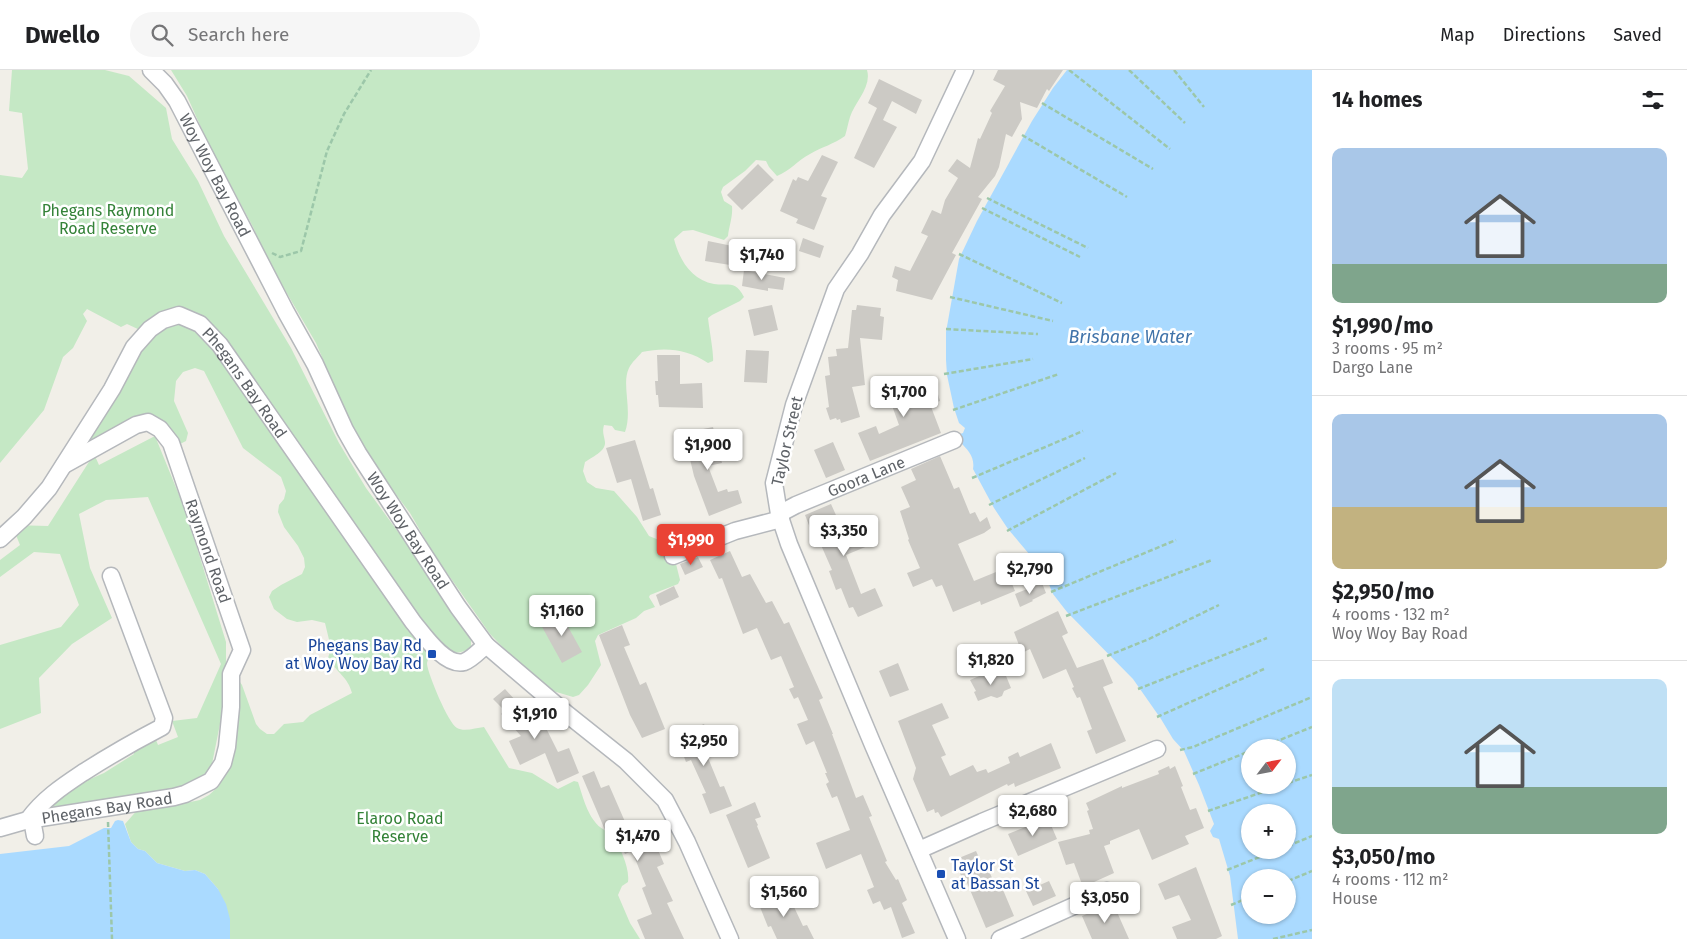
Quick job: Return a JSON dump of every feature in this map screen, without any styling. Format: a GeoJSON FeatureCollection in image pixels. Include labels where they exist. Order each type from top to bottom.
{"type":"FeatureCollection","features":[{"type":"Feature","properties":{"kind":"street","name":"Woy Woy Bay Road"},"geometry":{"type":"LineString","coordinates":[[151,70],[165,84],[177,101],[286,312],[316,364],[358,453],[458,607],[486,645],[567,714],[626,760],[664,800],[687,842],[730,939]]}},
{"type":"Feature","properties":{"kind":"street","name":"Taylor Street"},"geometry":{"type":"LineString","coordinates":[[957,939],[805,584],[780,516],[774,483],[792,411],[836,288],[860,254],[882,215],[922,161],[966,72]]}},
{"type":"Feature","properties":{"kind":"street","name":"Phegans Bay Road"},"geometry":{"type":"LineString","coordinates":[[0,538],[24,517],[49,488],[112,389],[134,347],[150,329],[163,320],[179,315],[200,324],[220,345],[413,622],[435,649],[457,662],[462,662],[486,645]]}},
{"type":"Feature","properties":{"kind":"street","name":"Raymond Road"},"geometry":{"type":"LineString","coordinates":[[62,466],[136,425],[148,422],[160,429],[171,442],[242,650],[231,674],[232,707],[227,747],[223,763],[211,782]]}},
{"type":"Feature","properties":{"kind":"street","name":"Goora Lane"},"geometry":{"type":"LineString","coordinates":[[672,556],[735,531],[780,516],[796,505],[954,440]]}},
{"type":"Feature","properties":{"kind":"street"},"geometry":{"type":"LineString","coordinates":[[35,836],[30,820],[36,808],[66,784],[128,744],[162,727],[164,722],[111,576]]}},
{"type":"Feature","properties":{"kind":"street"},"geometry":{"type":"LineString","coordinates":[[919,850],[1157,749]]}},
{"type":"Feature","properties":{"kind":"street","name":"Phegans Bay Road"},"geometry":{"type":"LineString","coordinates":[[0,828],[30,820],[185,794],[211,782]]}},
{"type":"Feature","properties":{"kind":"street"},"geometry":{"type":"LineString","coordinates":[[1000,939],[1107,891]]}},
{"type":"Feature","properties":{"kind":"path"},"geometry":{"type":"LineString","coordinates":[[249,240],[280,257],[301,251],[327,151],[344,114],[371,70]]}},
{"type":"Feature","properties":{"kind":"path"},"geometry":{"type":"LineString","coordinates":[[1069,70],[1170,149]]}},
{"type":"Feature","properties":{"kind":"path"},"geometry":{"type":"LineString","coordinates":[[1129,70],[1185,123]]}},
{"type":"Feature","properties":{"kind":"path"},"geometry":{"type":"LineString","coordinates":[[1174,70],[1204,107]]}},
{"type":"Feature","properties":{"kind":"path"},"geometry":{"type":"LineString","coordinates":[[1042,103],[1153,169]]}},
{"type":"Feature","properties":{"kind":"path"},"geometry":{"type":"LineString","coordinates":[[1022,135],[1127,197]]}},
{"type":"Feature","properties":{"kind":"path"},"geometry":{"type":"LineString","coordinates":[[987,198],[1088,248]]}},
{"type":"Feature","properties":{"kind":"path"},"geometry":{"type":"LineString","coordinates":[[982,208],[1080,257]]}},
{"type":"Feature","properties":{"kind":"path"},"geometry":{"type":"LineString","coordinates":[[958,254],[1062,303]]}},
{"type":"Feature","properties":{"kind":"path"},"geometry":{"type":"LineString","coordinates":[[950,297],[1053,321]]}},
{"type":"Feature","properties":{"kind":"path"},"geometry":{"type":"LineString","coordinates":[[946,329],[1038,334]]}},
{"type":"Feature","properties":{"kind":"path"},"geometry":{"type":"LineString","coordinates":[[944,374],[1033,359]]}},
{"type":"Feature","properties":{"kind":"path"},"geometry":{"type":"LineString","coordinates":[[953,410],[1058,374]]}},
{"type":"Feature","properties":{"kind":"path"},"geometry":{"type":"LineString","coordinates":[[972,478],[1083,431]]}},
{"type":"Feature","properties":{"kind":"path"},"geometry":{"type":"LineString","coordinates":[[989,506],[1085,458]]}},
{"type":"Feature","properties":{"kind":"path"},"geometry":{"type":"LineString","coordinates":[[1007,531],[1116,473]]}},
{"type":"Feature","properties":{"kind":"path"},"geometry":{"type":"LineString","coordinates":[[1051,592],[1176,540]]}},
{"type":"Feature","properties":{"kind":"path"},"geometry":{"type":"LineString","coordinates":[[1066,616],[1212,560]]}},
{"type":"Feature","properties":{"kind":"path"},"geometry":{"type":"LineString","coordinates":[[1107,656],[1149,639],[1219,605]]}},
{"type":"Feature","properties":{"kind":"path"},"geometry":{"type":"LineString","coordinates":[[1138,689],[1267,638]]}},
{"type":"Feature","properties":{"kind":"path"},"geometry":{"type":"LineString","coordinates":[[1157,716],[1264,669]]}},
{"type":"Feature","properties":{"kind":"path"},"geometry":{"type":"LineString","coordinates":[[1180,750],[1193,747],[1312,697]]}},
{"type":"Feature","properties":{"kind":"path"},"geometry":{"type":"LineString","coordinates":[[1282,739],[1312,727]]}},
{"type":"Feature","properties":{"kind":"path"},"geometry":{"type":"LineString","coordinates":[[1193,774],[1241,755]]}},
{"type":"Feature","properties":{"kind":"path"},"geometry":{"type":"LineString","coordinates":[[1296,780],[1312,775]]}},
{"type":"Feature","properties":{"kind":"path"},"geometry":{"type":"LineString","coordinates":[[1208,811],[1257,794]]}},
{"type":"Feature","properties":{"kind":"path"},"geometry":{"type":"LineString","coordinates":[[107,808],[112,939]]}},
{"type":"Feature","properties":{"kind":"path"},"geometry":{"type":"LineString","coordinates":[[1296,843],[1312,836]]}},
{"type":"Feature","properties":{"kind":"path"},"geometry":{"type":"LineString","coordinates":[[1227,870],[1254,859]]}},
{"type":"Feature","properties":{"kind":"path"},"geometry":{"type":"LineString","coordinates":[[1296,878],[1312,871]]}},
{"type":"Feature","properties":{"kind":"path"},"geometry":{"type":"LineString","coordinates":[[1231,904],[1241,900]]}},
{"type":"Feature","properties":{"kind":"path"},"geometry":{"type":"LineString","coordinates":[[1273,939],[1312,930]]}},
{"type":"Feature","properties":{"kind":"green space","name":"Phegans Raymond Road Reserve"},"geometry":{"type":"Polygon","coordinates":[[[12,70],[105,70],[129,76],[166,108],[172,139],[198,181],[224,236],[291,348],[339,443],[366,488],[423,566],[429,579],[439,589],[471,639],[471,647],[457,653],[445,649],[436,643],[201,319],[140,330],[127,324],[121,327],[87,309],[83,314],[87,321],[73,348],[63,357],[44,410],[0,463],[0,175],[22,178],[28,169],[22,113],[9,111],[12,70]]]}},
{"type":"Feature","properties":{"kind":"green space"},"geometry":{"type":"Polygon","coordinates":[[[171,70],[867,70],[868,76],[865,88],[852,111],[845,136],[806,156],[777,176],[766,161],[756,160],[745,171],[723,187],[721,192],[724,201],[732,206],[728,236],[724,240],[693,230],[683,231],[674,239],[679,254],[687,268],[699,278],[714,284],[735,286],[744,297],[708,318],[713,361],[708,363],[700,358],[676,350],[642,352],[630,366],[627,374],[628,415],[625,432],[615,430],[612,426],[604,425],[605,445],[598,454],[585,462],[583,471],[587,482],[596,488],[614,491],[637,517],[649,536],[664,542],[676,564],[680,580],[678,584],[650,595],[649,597],[655,607],[598,635],[595,641],[601,665],[579,695],[573,697],[553,691],[516,661],[490,634],[433,553],[410,513],[357,439],[316,343],[268,261],[253,227],[208,143],[187,96],[171,70]]]}},
{"type":"Feature","properties":{"kind":"green space","name":"Elaroo Road Reserve"},"geometry":{"type":"Polygon","coordinates":[[[179,320],[196,327],[216,348],[423,641],[428,653],[427,664],[431,678],[453,724],[463,730],[484,727],[509,768],[532,773],[558,789],[574,781],[578,782],[593,820],[605,830],[613,833],[624,857],[628,882],[622,886],[618,895],[630,923],[640,939],[230,939],[218,889],[205,874],[195,870],[185,871],[157,863],[145,851],[138,849],[131,842],[125,824],[139,808],[161,808],[200,800],[219,786],[231,761],[237,684],[240,682],[242,685],[256,724],[267,734],[274,734],[284,724],[303,722],[310,715],[352,693],[348,683],[328,658],[331,648],[325,623],[312,620],[297,622],[287,619],[274,609],[269,597],[272,591],[302,574],[305,567],[304,558],[284,527],[278,512],[279,505],[284,499],[286,491],[281,477],[243,448],[204,371],[195,368],[183,372],[176,381],[174,401],[188,433],[186,441],[178,445],[159,421],[93,443],[91,439],[143,346],[154,332],[179,320]]]}},
{"type":"Feature","properties":{"kind":"green space"},"geometry":{"type":"Polygon","coordinates":[[[155,436],[186,512],[226,642],[226,694],[209,779],[140,798],[50,811],[49,805],[72,787],[104,773],[134,754],[132,746],[154,735],[158,745],[178,737],[172,721],[197,718],[221,664],[148,497],[106,500],[79,514],[90,568],[112,618],[72,644],[39,678],[41,713],[0,729],[0,645],[61,627],[79,605],[60,554],[34,552],[0,577],[0,560],[20,545],[12,525],[48,526],[94,454],[99,465],[155,436]]]}},
{"type":"Feature","properties":{"kind":"water","name":"Brisbane Water"},"geometry":{"type":"Polygon","coordinates":[[[1067,70],[1312,70],[1312,939],[1238,939],[1230,876],[1219,839],[1213,837],[1210,831],[1214,824],[1184,751],[1173,739],[1133,679],[1067,612],[1053,594],[1035,561],[1008,529],[994,508],[973,469],[973,461],[970,454],[960,442],[960,434],[963,433],[965,428],[959,423],[954,408],[946,360],[946,332],[959,259],[977,221],[1032,121],[1067,70]]]}},
{"type":"Feature","properties":{"kind":"water"},"geometry":{"type":"Polygon","coordinates":[[[115,821],[123,821],[131,842],[138,849],[145,851],[157,863],[185,871],[195,870],[205,874],[218,889],[226,904],[230,919],[230,939],[0,939],[0,854],[69,846],[104,828],[111,828],[115,821]]]}},
{"type":"Feature","properties":{"kind":"building"},"geometry":{"type":"Polygon","coordinates":[[[998,70],[1063,70],[1049,91],[1047,89],[1037,108],[1020,102],[1022,119],[1012,137],[1006,134],[999,167],[995,176],[978,197],[982,199],[952,253],[956,255],[932,300],[896,291],[898,280],[892,277],[895,266],[910,271],[928,236],[921,233],[932,210],[941,214],[945,200],[958,178],[948,171],[957,159],[970,168],[978,138],[980,139],[992,113],[990,111],[1005,86],[993,80],[998,70]]]}},
{"type":"Feature","properties":{"kind":"building"},"geometry":{"type":"Polygon","coordinates":[[[879,79],[922,100],[916,114],[892,101],[883,120],[897,127],[874,168],[854,158],[877,108],[868,103],[879,79]]]}},
{"type":"Feature","properties":{"kind":"building"},"geometry":{"type":"Polygon","coordinates":[[[822,155],[838,162],[821,196],[827,198],[814,230],[796,223],[798,219],[780,211],[793,179],[796,181],[798,177],[808,181],[822,155]]]}},
{"type":"Feature","properties":{"kind":"building"},"geometry":{"type":"Polygon","coordinates":[[[758,164],[774,180],[742,210],[727,195],[758,164]]]}},
{"type":"Feature","properties":{"kind":"building"},"geometry":{"type":"Polygon","coordinates":[[[803,238],[824,246],[820,258],[799,251],[803,238]]]}},
{"type":"Feature","properties":{"kind":"building"},"geometry":{"type":"Polygon","coordinates":[[[708,241],[752,250],[749,268],[705,261],[708,241]]]}},
{"type":"Feature","properties":{"kind":"building"},"geometry":{"type":"Polygon","coordinates":[[[744,270],[785,278],[783,290],[768,288],[768,291],[742,286],[744,270]]]}},
{"type":"Feature","properties":{"kind":"building"},"geometry":{"type":"Polygon","coordinates":[[[772,305],[778,330],[754,336],[748,310],[772,305]]]}},
{"type":"Feature","properties":{"kind":"building"},"geometry":{"type":"Polygon","coordinates":[[[857,305],[881,308],[880,316],[884,317],[882,340],[860,338],[865,385],[852,387],[860,417],[841,423],[840,419],[830,420],[826,408],[829,407],[825,376],[830,375],[828,357],[837,356],[836,349],[848,348],[852,310],[856,310],[857,305]]]}},
{"type":"Feature","properties":{"kind":"building"},"geometry":{"type":"Polygon","coordinates":[[[746,350],[769,351],[767,383],[744,382],[746,350]]]}},
{"type":"Feature","properties":{"kind":"building"},"geometry":{"type":"Polygon","coordinates":[[[657,355],[680,355],[680,384],[702,383],[703,408],[659,407],[655,381],[658,381],[657,355]]]}},
{"type":"Feature","properties":{"kind":"building"},"geometry":{"type":"Polygon","coordinates":[[[933,377],[940,401],[930,404],[941,433],[870,461],[858,433],[876,426],[879,434],[899,425],[890,400],[878,403],[874,389],[897,383],[898,388],[933,377]]]}},
{"type":"Feature","properties":{"kind":"building"},"geometry":{"type":"Polygon","coordinates":[[[713,427],[722,463],[708,466],[718,492],[727,489],[728,492],[738,490],[742,503],[709,516],[694,476],[689,455],[682,457],[679,442],[698,435],[698,430],[713,427]]]}},
{"type":"Feature","properties":{"kind":"building"},"geometry":{"type":"Polygon","coordinates":[[[635,440],[650,489],[653,488],[661,515],[643,521],[631,479],[617,483],[606,448],[635,440]]]}},
{"type":"Feature","properties":{"kind":"building"},"geometry":{"type":"Polygon","coordinates":[[[833,442],[845,470],[826,478],[814,450],[833,442]]]}},
{"type":"Feature","properties":{"kind":"building"},"geometry":{"type":"Polygon","coordinates":[[[940,456],[954,489],[959,487],[970,514],[975,512],[980,522],[987,517],[991,528],[958,544],[974,581],[996,572],[1001,582],[1010,579],[1015,591],[981,605],[980,601],[953,612],[942,585],[936,587],[932,579],[913,587],[907,573],[920,568],[908,540],[900,511],[910,507],[901,487],[916,480],[911,469],[940,456]]]}},
{"type":"Feature","properties":{"kind":"building"},"geometry":{"type":"Polygon","coordinates":[[[831,504],[844,533],[867,523],[875,543],[846,555],[861,594],[875,588],[883,606],[858,617],[853,607],[849,608],[841,588],[836,590],[829,571],[832,570],[817,536],[814,538],[805,515],[831,504]]]}},
{"type":"Feature","properties":{"kind":"building"},"geometry":{"type":"Polygon","coordinates":[[[730,551],[742,577],[750,574],[766,603],[772,601],[784,624],[789,622],[823,698],[819,700],[856,798],[863,795],[872,816],[869,817],[887,861],[885,862],[896,880],[898,879],[907,900],[902,903],[915,933],[902,938],[891,907],[884,910],[880,901],[873,904],[867,890],[874,887],[861,854],[826,869],[816,843],[850,830],[837,796],[832,798],[826,784],[829,782],[825,773],[827,773],[814,741],[806,745],[797,724],[808,720],[798,697],[794,699],[789,689],[794,687],[781,656],[771,660],[757,628],[743,634],[722,578],[719,579],[710,560],[730,551]]]}},
{"type":"Feature","properties":{"kind":"building"},"geometry":{"type":"Polygon","coordinates":[[[698,557],[703,567],[685,575],[680,564],[698,557]]]}},
{"type":"Feature","properties":{"kind":"building"},"geometry":{"type":"Polygon","coordinates":[[[1042,583],[1046,593],[1020,607],[1015,594],[1042,583]]]}},
{"type":"Feature","properties":{"kind":"building"},"geometry":{"type":"Polygon","coordinates":[[[674,586],[679,597],[660,606],[656,595],[674,586]]]}},
{"type":"Feature","properties":{"kind":"building"},"geometry":{"type":"Polygon","coordinates":[[[567,611],[572,619],[566,623],[582,652],[562,663],[541,625],[567,611]]]}},
{"type":"Feature","properties":{"kind":"building"},"geometry":{"type":"Polygon","coordinates":[[[1058,611],[1068,633],[1062,636],[1077,668],[1103,659],[1113,683],[1103,687],[1126,741],[1096,754],[1087,731],[1092,729],[1080,697],[1077,698],[1072,688],[1074,687],[1066,669],[1043,679],[1030,649],[1022,653],[1014,632],[1058,611]]]}},
{"type":"Feature","properties":{"kind":"building"},"geometry":{"type":"Polygon","coordinates":[[[622,625],[630,645],[624,647],[640,685],[646,682],[665,729],[642,738],[630,715],[599,635],[622,625]]]}},
{"type":"Feature","properties":{"kind":"building"},"geometry":{"type":"Polygon","coordinates":[[[898,663],[909,690],[890,697],[879,671],[898,663]]]}},
{"type":"Feature","properties":{"kind":"building"},"geometry":{"type":"Polygon","coordinates":[[[1004,671],[1011,688],[1004,691],[1002,696],[997,698],[991,696],[978,701],[974,692],[976,691],[970,680],[984,674],[986,678],[1004,671]]]}},
{"type":"Feature","properties":{"kind":"building"},"geometry":{"type":"Polygon","coordinates":[[[505,689],[541,728],[545,726],[558,752],[569,748],[579,773],[557,783],[545,753],[520,765],[509,741],[521,736],[501,714],[504,710],[493,699],[505,689]]]}},
{"type":"Feature","properties":{"kind":"building"},"geometry":{"type":"Polygon","coordinates":[[[942,703],[949,718],[932,725],[946,755],[941,757],[950,776],[973,765],[977,772],[986,769],[988,773],[1010,763],[1008,757],[1018,752],[1020,757],[1051,743],[1061,768],[1015,787],[1014,783],[1008,786],[1007,784],[941,817],[938,812],[935,813],[934,809],[927,812],[913,779],[916,768],[898,721],[942,703]]]}},
{"type":"Feature","properties":{"kind":"building"},"geometry":{"type":"Polygon","coordinates":[[[704,724],[715,750],[706,753],[720,787],[724,786],[732,806],[710,814],[702,794],[706,793],[691,760],[686,762],[676,736],[704,724]]]}},
{"type":"Feature","properties":{"kind":"building"},"geometry":{"type":"Polygon","coordinates":[[[1169,766],[1170,769],[1175,766],[1190,810],[1196,808],[1204,828],[1185,836],[1189,844],[1152,860],[1139,829],[1110,841],[1110,844],[1104,846],[1114,873],[1083,887],[1074,863],[1066,865],[1058,842],[1090,834],[1089,830],[1093,829],[1086,803],[1122,786],[1122,788],[1159,774],[1158,771],[1169,766]]]}},
{"type":"Feature","properties":{"kind":"building"},"geometry":{"type":"Polygon","coordinates":[[[594,771],[601,788],[609,785],[626,824],[634,820],[648,829],[644,850],[656,845],[664,864],[657,867],[673,901],[667,903],[684,939],[645,939],[637,920],[652,914],[642,888],[646,886],[632,851],[625,854],[613,827],[605,830],[582,776],[594,771]]]}},
{"type":"Feature","properties":{"kind":"building"},"geometry":{"type":"Polygon","coordinates":[[[755,802],[761,817],[755,819],[770,858],[748,868],[726,815],[755,802]]]}},
{"type":"Feature","properties":{"kind":"building"},"geometry":{"type":"Polygon","coordinates":[[[1048,818],[1057,839],[1018,856],[1008,834],[1048,818]]]}},
{"type":"Feature","properties":{"kind":"building"},"geometry":{"type":"Polygon","coordinates":[[[976,851],[981,862],[984,860],[993,880],[998,878],[1014,916],[986,928],[965,878],[963,880],[954,860],[976,851]]]}},
{"type":"Feature","properties":{"kind":"building"},"geometry":{"type":"Polygon","coordinates":[[[1196,867],[1222,936],[1216,939],[1177,939],[1172,927],[1191,920],[1179,895],[1165,900],[1158,884],[1196,867]]]}},
{"type":"Feature","properties":{"kind":"building"},"geometry":{"type":"Polygon","coordinates":[[[1049,881],[1056,896],[1033,906],[1026,891],[1049,881]]]}},
{"type":"Feature","properties":{"kind":"building"},"geometry":{"type":"Polygon","coordinates":[[[786,890],[803,926],[807,925],[814,939],[777,939],[771,926],[768,927],[758,902],[786,890]]]}},
{"type":"Feature","properties":{"kind":"building"},"geometry":{"type":"Polygon","coordinates":[[[1113,903],[1129,939],[1092,939],[1082,916],[1113,903]]]}},
{"type":"Feature","properties":{"kind":"place","name":"Phegans Bay Rd at Woy Woy Bay Rd"},"geometry":{"type":"Point","coordinates":[432,654]}},
{"type":"Feature","properties":{"kind":"place","name":"Taylor St at Bassan St"},"geometry":{"type":"Point","coordinates":[941,874]}}]}
